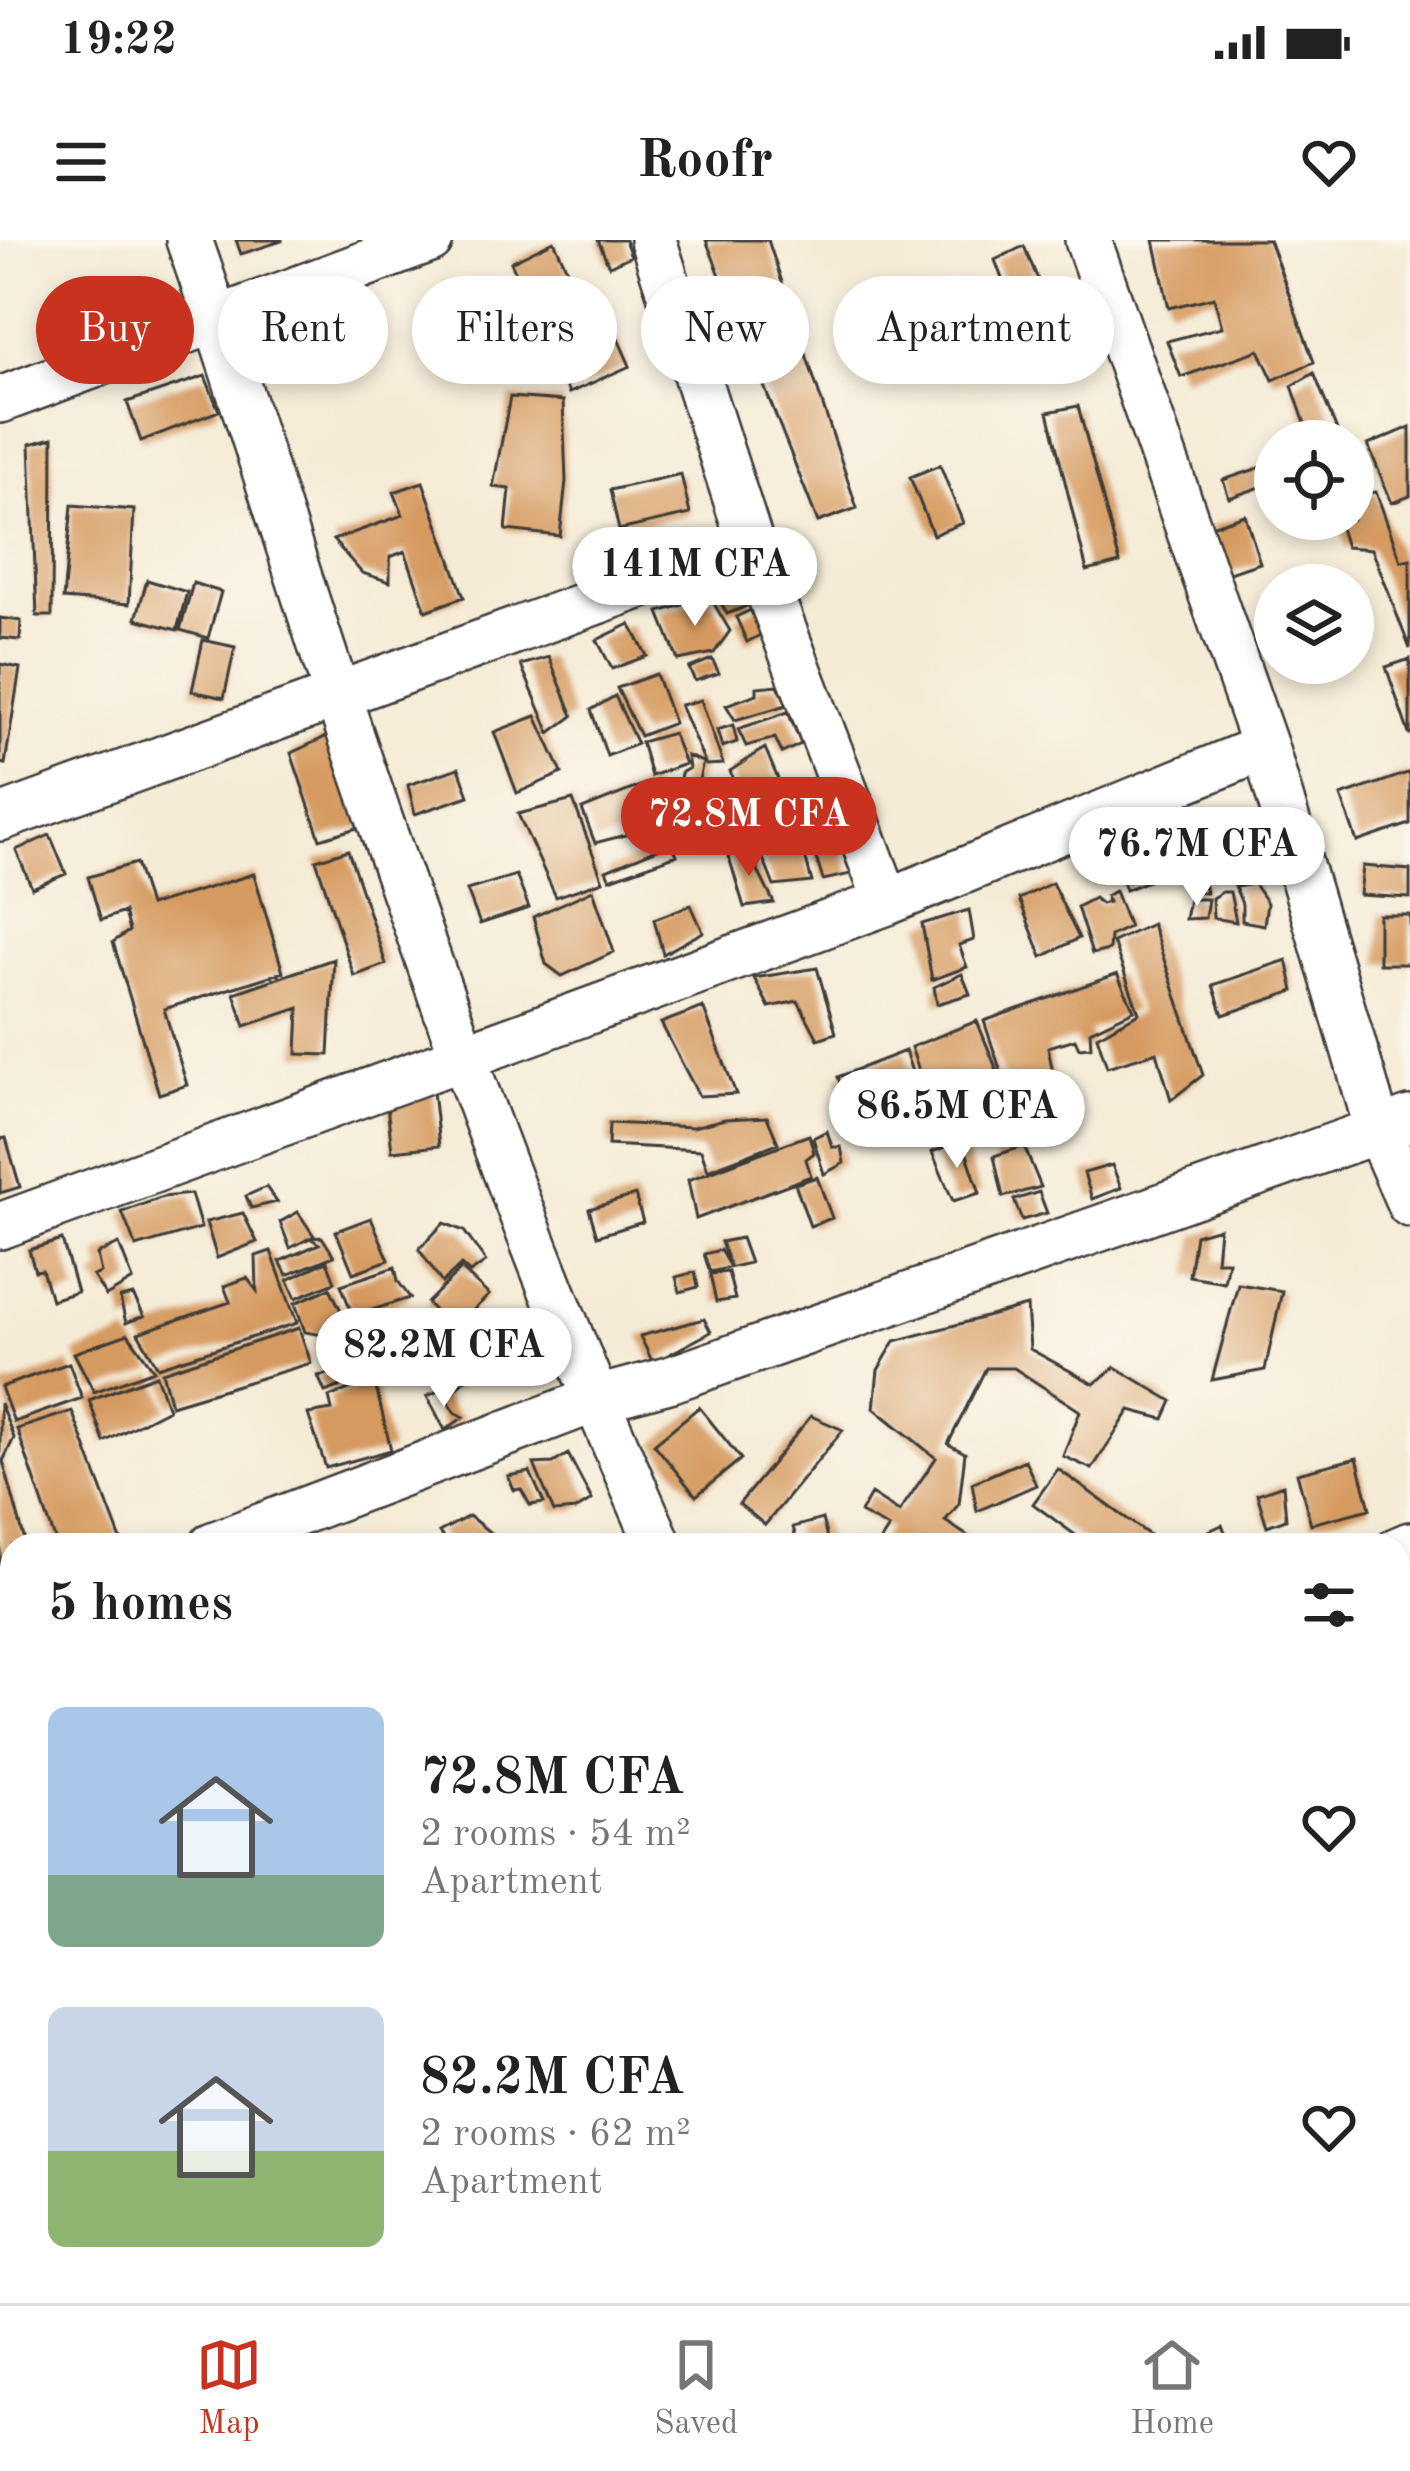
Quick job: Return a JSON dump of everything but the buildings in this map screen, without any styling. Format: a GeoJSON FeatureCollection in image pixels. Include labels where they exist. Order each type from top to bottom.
{"type":"FeatureCollection","features":[{"type":"Feature","properties":{"kind":"street"},"geometry":{"type":"LineString","coordinates":[[0,400],[218,322],[190,240]]}},
{"type":"Feature","properties":{"kind":"street"},"geometry":{"type":"LineString","coordinates":[[337,276],[430,240]]}},
{"type":"Feature","properties":{"kind":"street"},"geometry":{"type":"LineString","coordinates":[[653,240],[752,545],[887,902]]}},
{"type":"Feature","properties":{"kind":"street"},"geometry":{"type":"LineString","coordinates":[[1088,240],[1394,1124],[1410,1204]]}},
{"type":"Feature","properties":{"kind":"street"},"geometry":{"type":"LineString","coordinates":[[238,384],[338,698],[466,1056],[594,1400],[654,1533]]}},
{"type":"Feature","properties":{"kind":"street"},"geometry":{"type":"LineString","coordinates":[[0,818],[752,545]]}},
{"type":"Feature","properties":{"kind":"street"},"geometry":{"type":"LineString","coordinates":[[0,1226],[887,902],[1265,747]]}},
{"type":"Feature","properties":{"kind":"street"},"geometry":{"type":"LineString","coordinates":[[245,1533],[594,1400],[672,1379],[1394,1124]]}}]}
